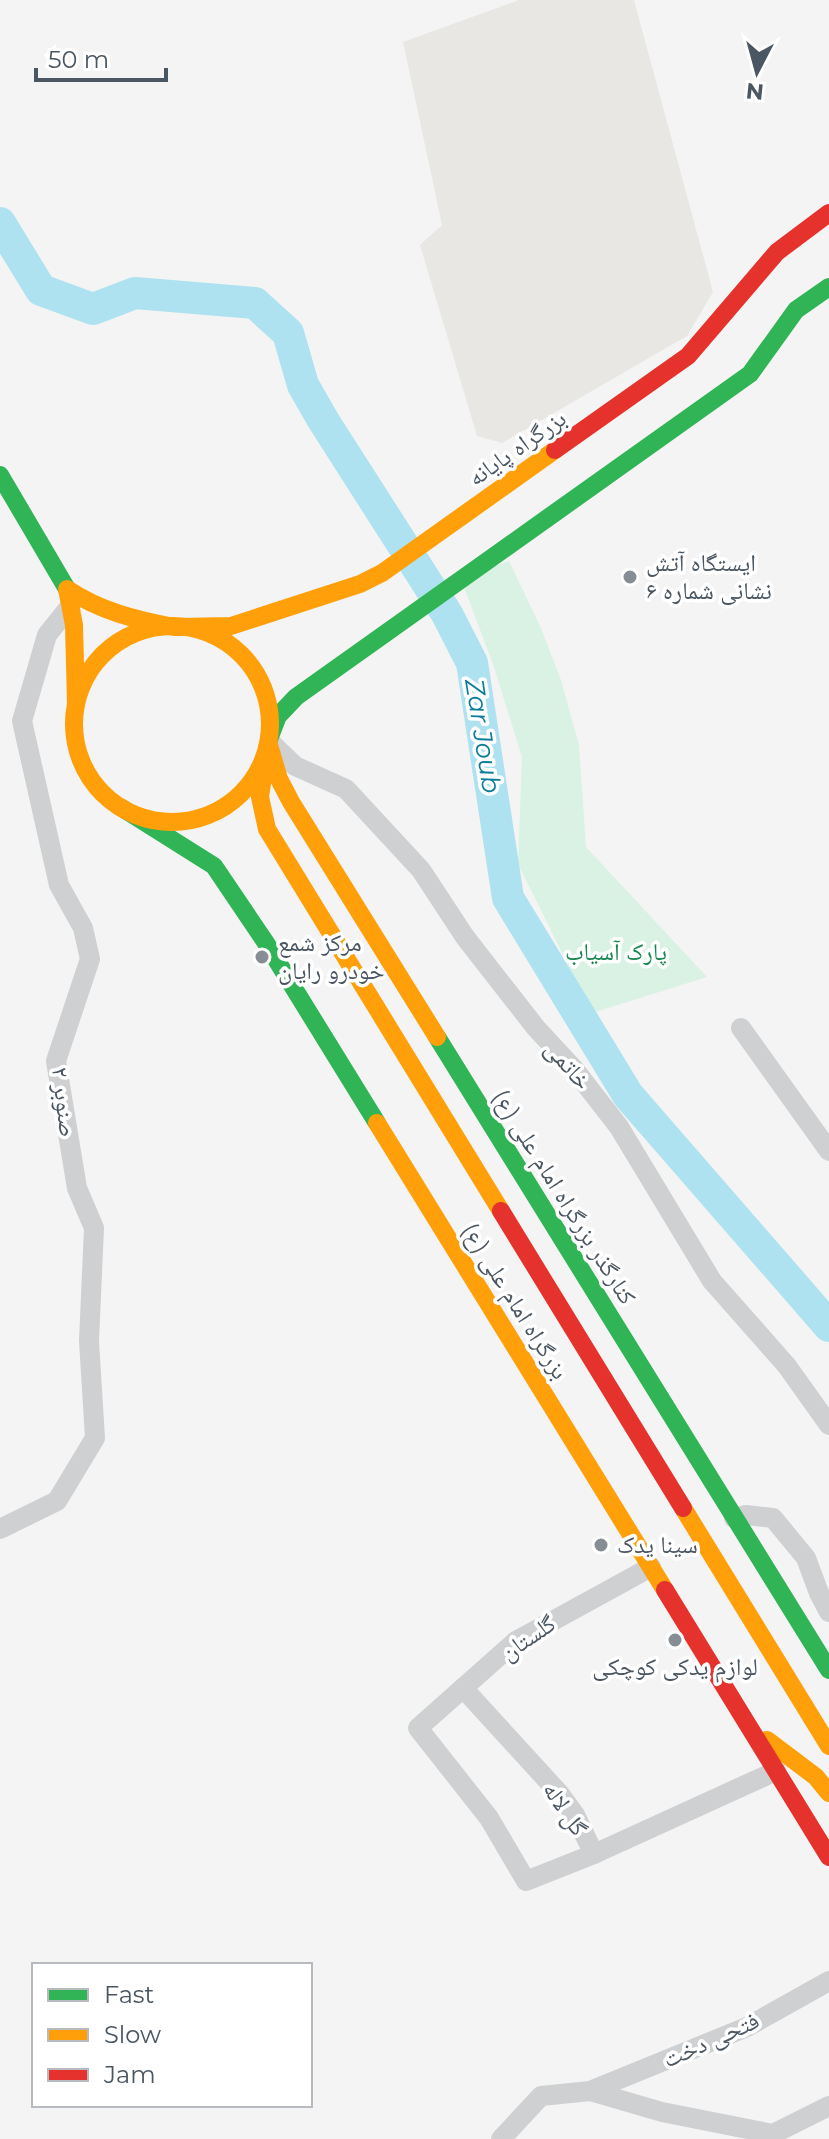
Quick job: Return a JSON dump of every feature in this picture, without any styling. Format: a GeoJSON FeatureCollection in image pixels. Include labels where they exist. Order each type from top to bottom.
{"type":"FeatureCollection","features":[{"type":"Feature","properties":{"kind":"main road"},"geometry":{"type":"LineString","coordinates":[[822,218],[829,243]]}},
{"type":"Feature","properties":{"kind":"main road","name":"بزرگراه پایانه"},"geometry":{"type":"LineString","coordinates":[[176,627],[231,626],[360,584],[382,573],[688,356],[777,252],[822,218]]}},
{"type":"Feature","properties":{"kind":"main road"},"geometry":{"type":"LineString","coordinates":[[0,475],[64,589],[76,654],[75,736],[82,763],[101,791],[122,808],[142,817],[167,822],[190,820],[213,813],[233,801],[249,785],[261,765],[278,716],[296,697],[750,374],[796,310],[829,287]]}},
{"type":"Feature","properties":{"kind":"main road"},"geometry":{"type":"LineString","coordinates":[[64,589],[114,613],[197,630],[219,638],[250,665],[267,698],[270,721],[259,793],[267,829],[718,1527],[829,1746]]}},
{"type":"Feature","properties":{"kind":"main road"},"geometry":{"type":"LineString","coordinates":[[76,704],[88,673],[110,649],[142,631],[176,627]]}},
{"type":"Feature","properties":{"kind":"main road","name":"کنارگذر بزرگراه امام علی (ع)"},"geometry":{"type":"LineString","coordinates":[[269,741],[277,773],[291,802],[718,1527],[829,1670]]}},
{"type":"Feature","properties":{"kind":"main road","name":"بزرگراه امام علی (ع)"},"geometry":{"type":"LineString","coordinates":[[122,808],[210,863],[224,878],[829,1856]]}},
{"type":"Feature","properties":{"kind":"main road"},"geometry":{"type":"LineString","coordinates":[[749,1727],[816,1777],[829,1793]]}},
{"type":"Feature","properties":{"kind":"street","name":"صنوبر ۲"},"geometry":{"type":"LineString","coordinates":[[0,1529],[57,1501],[95,1438],[89,1341],[94,1228],[77,1188],[56,1061],[90,959],[83,928],[59,885],[22,721],[64,589]]}},
{"type":"Feature","properties":{"kind":"street","name":"خاتمی"},"geometry":{"type":"LineString","coordinates":[[269,741],[295,766],[346,789],[421,870],[465,937],[619,1127],[712,1281],[787,1366],[829,1425]]}},
{"type":"Feature","properties":{"kind":"street"},"geometry":{"type":"LineString","coordinates":[[741,1028],[829,1151]]}},
{"type":"Feature","properties":{"kind":"street"},"geometry":{"type":"LineString","coordinates":[[718,1527],[746,1515],[773,1518],[806,1558],[829,1612]]}},
{"type":"Feature","properties":{"kind":"street","name":"گلستان"},"geometry":{"type":"LineString","coordinates":[[594,1854],[526,1881],[489,1818],[418,1728],[516,1641],[651,1567]]}},
{"type":"Feature","properties":{"kind":"street","name":"گل لاله"},"geometry":{"type":"LineString","coordinates":[[463,1688],[559,1793],[575,1815],[594,1854],[776,1771]]}},
{"type":"Feature","properties":{"kind":"street","name":"فتحی دخت"},"geometry":{"type":"LineString","coordinates":[[590,2091],[747,2027],[829,1981]]}},
{"type":"Feature","properties":{"kind":"street"},"geometry":{"type":"LineString","coordinates":[[501,2139],[541,2096],[590,2091],[662,2112],[773,2137],[829,2106]]}},
{"type":"Feature","properties":{"kind":"shaded area"},"geometry":{"type":"Polygon","coordinates":[[[519,0],[634,0],[713,292],[687,336],[502,443],[477,436],[420,245],[442,225],[403,42],[519,0]]]}},
{"type":"Feature","properties":{"kind":"green space","name":"پارک آسیاب"},"geometry":{"type":"Polygon","coordinates":[[[509,561],[541,628],[561,680],[579,745],[586,847],[707,977],[592,1013],[518,864],[522,757],[494,667],[461,579],[509,561]]]}},
{"type":"Feature","properties":{"kind":"waterway","name":"Zar Joub"},"geometry":{"type":"LineString","coordinates":[[0,223],[41,290],[93,309],[135,293],[255,303],[288,333],[303,385],[447,614],[472,663],[508,898],[628,1095],[829,1326]]}},
{"type":"Feature","properties":{"kind":"traffic: fast"},"geometry":{"type":"LineString","coordinates":[[269,739],[278,716],[296,697],[750,374],[796,310],[829,287]]}},
{"type":"Feature","properties":{"kind":"traffic: fast"},"geometry":{"type":"LineString","coordinates":[[0,475],[67,589]]}},
{"type":"Feature","properties":{"kind":"traffic: fast"},"geometry":{"type":"LineString","coordinates":[[122,808],[214,866],[266,943],[377,1123]]}},
{"type":"Feature","properties":{"kind":"traffic: fast"},"geometry":{"type":"LineString","coordinates":[[437,1037],[829,1670]]}},
{"type":"Feature","properties":{"kind":"traffic: slow"},"geometry":{"type":"LineString","coordinates":[[179,627],[231,626],[360,584],[382,573],[555,450]]}},
{"type":"Feature","properties":{"kind":"traffic: slow"},"geometry":{"type":"LineString","coordinates":[[76,704],[74,625],[67,589],[119,614],[174,627]]}},
{"type":"Feature","properties":{"kind":"traffic: slow"},"geometry":{"type":"LineString","coordinates":[[172,626],[209,634],[241,655],[262,687],[270,724],[262,761],[241,793],[209,814],[172,822],[135,814],[103,793],[82,761],[74,724],[82,687],[103,655],[135,634],[172,626]]}},
{"type":"Feature","properties":{"kind":"traffic: slow"},"geometry":{"type":"LineString","coordinates":[[268,743],[260,797],[267,829],[501,1211]]}},
{"type":"Feature","properties":{"kind":"traffic: slow"},"geometry":{"type":"LineString","coordinates":[[269,745],[279,779],[291,802],[437,1037]]}},
{"type":"Feature","properties":{"kind":"traffic: slow"},"geometry":{"type":"LineString","coordinates":[[377,1123],[665,1590]]}},
{"type":"Feature","properties":{"kind":"traffic: slow"},"geometry":{"type":"LineString","coordinates":[[683,1508],[829,1746]]}},
{"type":"Feature","properties":{"kind":"traffic: slow"},"geometry":{"type":"LineString","coordinates":[[767,1740],[816,1777],[829,1793]]}},
{"type":"Feature","properties":{"kind":"traffic: jam"},"geometry":{"type":"LineString","coordinates":[[555,450],[688,356],[777,252],[829,213]]}},
{"type":"Feature","properties":{"kind":"traffic: jam"},"geometry":{"type":"LineString","coordinates":[[501,1211],[683,1508]]}},
{"type":"Feature","properties":{"kind":"traffic: jam"},"geometry":{"type":"LineString","coordinates":[[665,1590],[829,1857]]}},
{"type":"Feature","properties":{"kind":"place","name":"ایستگاه آتش نشانی شماره ۶"},"geometry":{"type":"Point","coordinates":[630,577]}},
{"type":"Feature","properties":{"kind":"place","name":"مرکز شمع خودرو رایان"},"geometry":{"type":"Point","coordinates":[262,957]}},
{"type":"Feature","properties":{"kind":"place","name":"سینا یدک"},"geometry":{"type":"Point","coordinates":[601,1545]}},
{"type":"Feature","properties":{"kind":"place","name":"لوازم یدکی کوچکی"},"geometry":{"type":"Point","coordinates":[675,1640]}}]}
